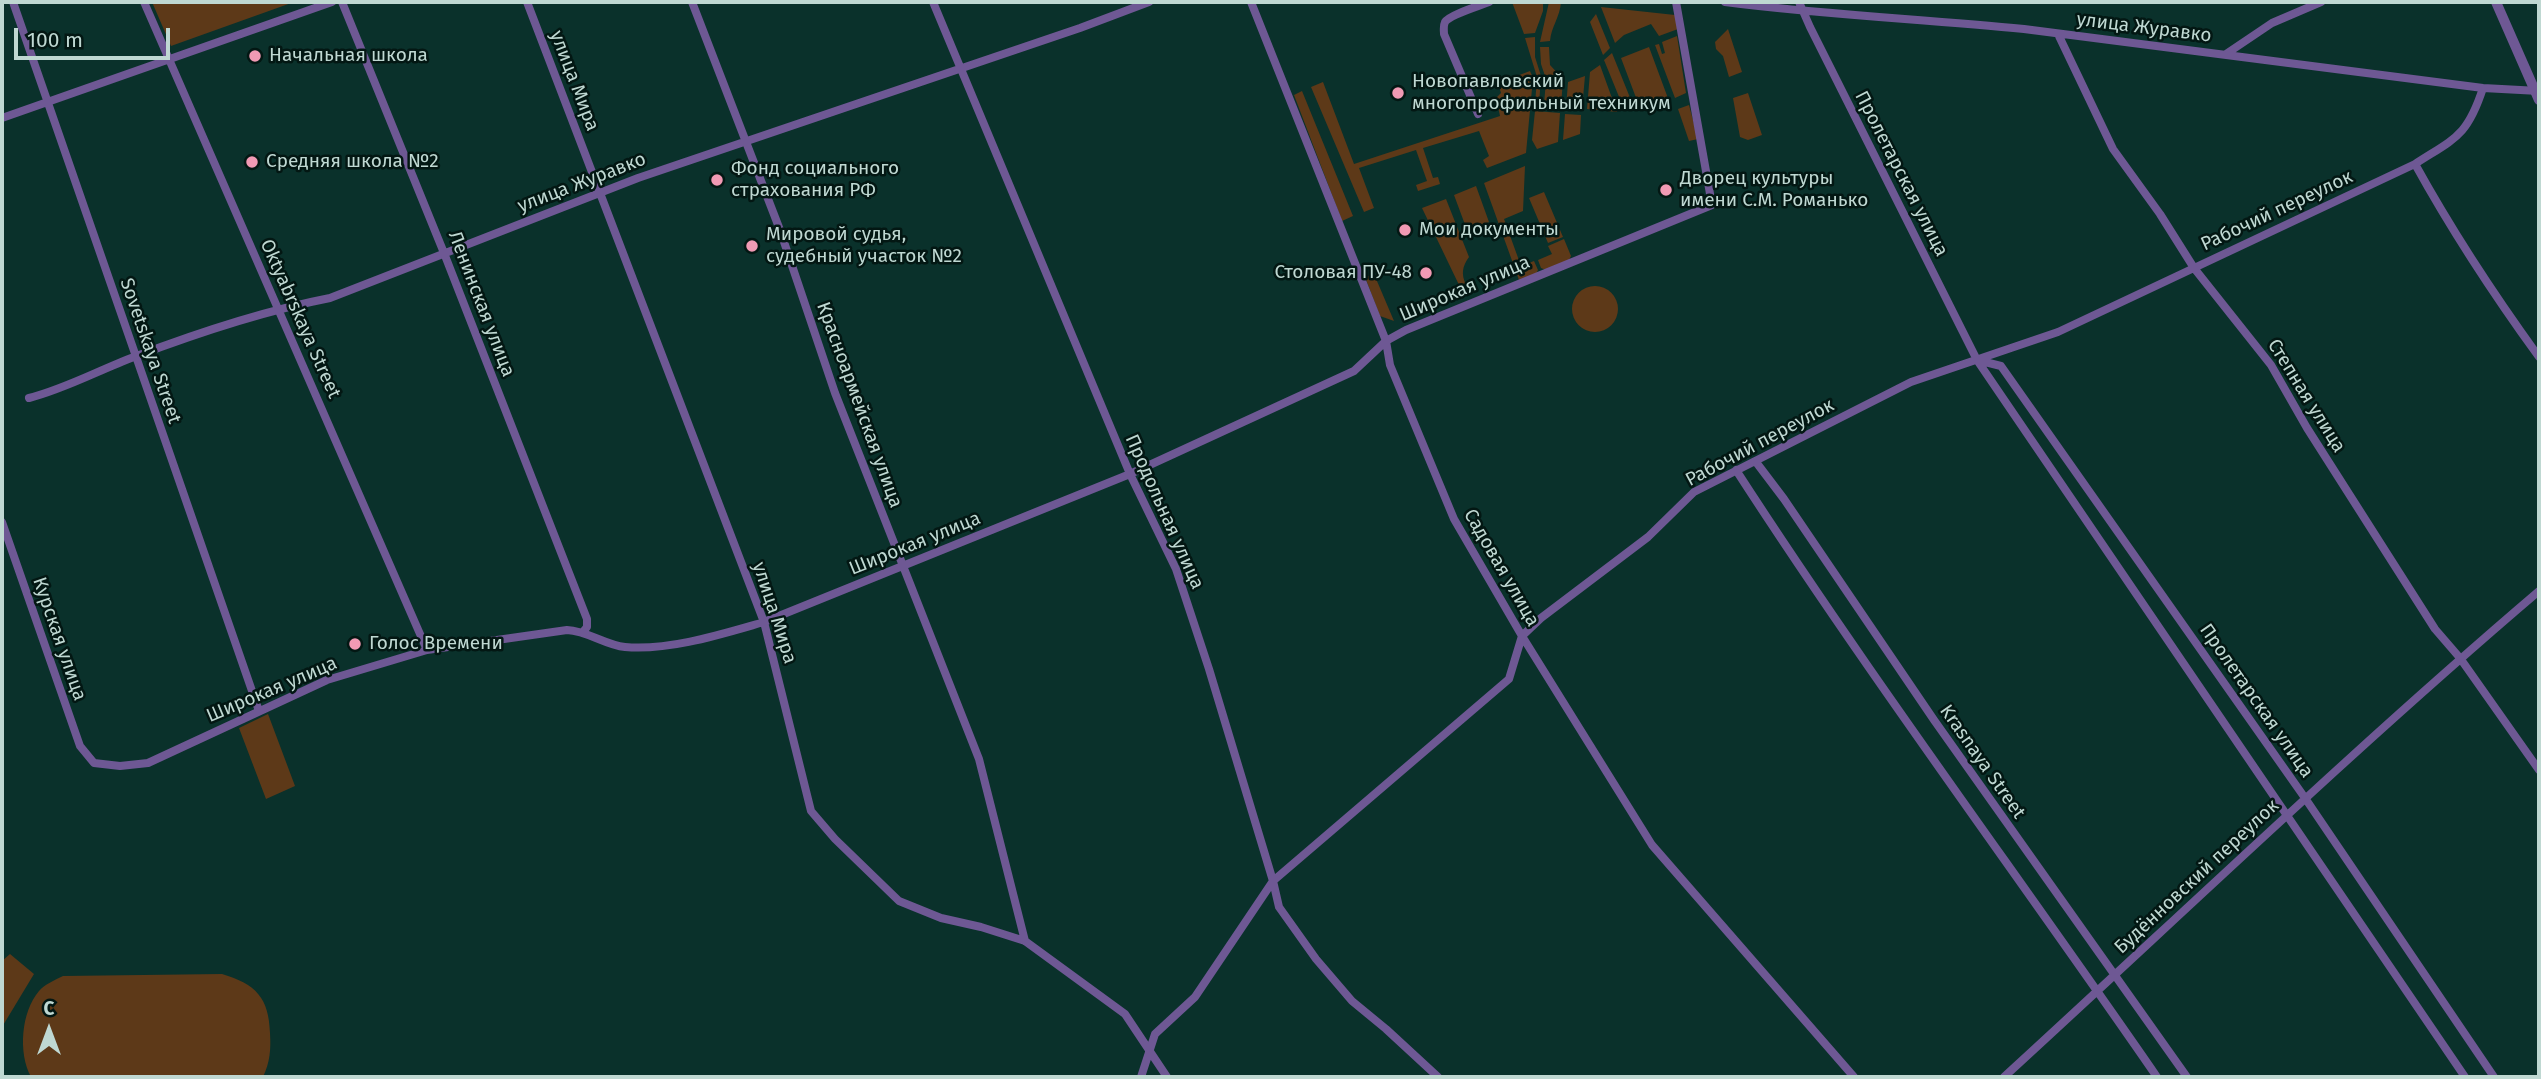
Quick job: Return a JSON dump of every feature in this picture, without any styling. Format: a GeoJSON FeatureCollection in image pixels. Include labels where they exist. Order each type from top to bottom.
{"type":"FeatureCollection","features":[{"type":"Feature","properties":{"kind":"street","name":"Sovetskaya Street"},"geometry":{"type":"LineString","coordinates":[[13,2],[259,711]]}},
{"type":"Feature","properties":{"kind":"street","name":"Oktyabrskaya Street"},"geometry":{"type":"LineString","coordinates":[[144,2],[427,650]]}},
{"type":"Feature","properties":{"kind":"street"},"geometry":{"type":"LineString","coordinates":[[2,118],[332,2]]}},
{"type":"Feature","properties":{"kind":"street","name":"Ленинская улица"},"geometry":{"type":"LineString","coordinates":[[342,2],[444,253],[587,619],[599,639]]}},
{"type":"Feature","properties":{"kind":"street","name":"улица Мира"},"geometry":{"type":"LineString","coordinates":[[527,2],[764,622],[811,811],[835,839],[899,901],[941,918],[1025,941],[1125,1014],[1167,1077]]}},
{"type":"Feature","properties":{"kind":"street","name":"Красноармейская улица"},"geometry":{"type":"LineString","coordinates":[[692,2],[780,230],[835,393],[979,759],[1025,941]]}},
{"type":"Feature","properties":{"kind":"street","name":"Продольная улица"},"geometry":{"type":"LineString","coordinates":[[933,2],[1130,474],[1175,569],[1209,669],[1279,907],[1316,960],[1352,1001],[1387,1029],[1437,1077]]}},
{"type":"Feature","properties":{"kind":"street","name":"улица Журавко"},"geometry":{"type":"LineString","coordinates":[[29,398],[45,394],[135,356],[278,308],[330,298],[638,177],[1080,28],[1149,2]]}},
{"type":"Feature","properties":{"kind":"street","name":"Садовая улица"},"geometry":{"type":"LineString","coordinates":[[1251,2],[1386,341],[1390,365],[1454,519],[1521,636],[1652,845],[1854,1077]]}},
{"type":"Feature","properties":{"kind":"street"},"geometry":{"type":"LineString","coordinates":[[1478,114],[1444,34],[1444,27],[1451,17],[1489,2]]}},
{"type":"Feature","properties":{"kind":"street","name":"Широкая улица"},"geometry":{"type":"LineString","coordinates":[[94,763],[120,766],[148,763],[327,680],[427,650],[559,631],[582,633],[624,647],[667,645],[711,637],[764,622],[1130,474],[1354,371],[1386,341],[1406,330],[1712,205],[1676,2]]}},
{"type":"Feature","properties":{"kind":"street","name":"улица Журавко"},"geometry":{"type":"LineString","coordinates":[[1725,2],[1804,12],[1921,22],[1954,22],[2538,94]]}},
{"type":"Feature","properties":{"kind":"street","name":"Пролетарская улица"},"geometry":{"type":"LineString","coordinates":[[1799,2],[1977,360],[2465,1077]]}},
{"type":"Feature","properties":{"kind":"street","name":"улица Журавко"},"geometry":{"type":"LineString","coordinates":[[2226,54],[2272,23],[2321,2]]}},
{"type":"Feature","properties":{"kind":"street"},"geometry":{"type":"LineString","coordinates":[[2496,2],[2538,94]]}},
{"type":"Feature","properties":{"kind":"street","name":"Степная улица"},"geometry":{"type":"LineString","coordinates":[[2058,34],[2113,149],[2161,214],[2194,268],[2271,365],[2307,428],[2427,617],[2460,658],[2539,770]]}},
{"type":"Feature","properties":{"kind":"street","name":"Рабочий переулок"},"geometry":{"type":"LineString","coordinates":[[1521,636],[1648,537],[1694,492],[1911,383],[2058,332],[2415,163],[2452,142],[2463,132],[2476,111],[2483,88]]}},
{"type":"Feature","properties":{"kind":"street"},"geometry":{"type":"LineString","coordinates":[[2415,163],[2440,209],[2482,275],[2539,357]]}},
{"type":"Feature","properties":{"kind":"street","name":"Пролетарская улица"},"geometry":{"type":"LineString","coordinates":[[1977,360],[2001,366],[2305,798],[2494,1077]]}},
{"type":"Feature","properties":{"kind":"street","name":"Krasnaya Street"},"geometry":{"type":"LineString","coordinates":[[1756,461],[1973,776],[2187,1077]]}},
{"type":"Feature","properties":{"kind":"street","name":"Krasnaya Street"},"geometry":{"type":"LineString","coordinates":[[1736,470],[1766,519],[1903,718],[2157,1077]]}},
{"type":"Feature","properties":{"kind":"street","name":"Курская улица"},"geometry":{"type":"LineString","coordinates":[[2,522],[80,746],[94,763]]}},
{"type":"Feature","properties":{"kind":"street","name":"Будённовский переулок"},"geometry":{"type":"LineString","coordinates":[[2004,1077],[2305,798],[2539,590]]}},
{"type":"Feature","properties":{"kind":"street"},"geometry":{"type":"LineString","coordinates":[[582,633],[587,627],[587,619]]}},
{"type":"Feature","properties":{"kind":"street"},"geometry":{"type":"LineString","coordinates":[[1141,1077],[1155,1034],[1195,997],[1273,881],[1508,679],[1521,636]]}},
{"type":"Feature","properties":{"kind":"shaded area"},"geometry":{"type":"Polygon","coordinates":[[[152,2],[294,2],[171,46],[152,2]]]}},
{"type":"Feature","properties":{"kind":"shaded area"},"geometry":{"type":"Polygon","coordinates":[[[1512,2],[1543,2],[1543,11],[1535,33],[1524,34],[1512,2]]]}},
{"type":"Feature","properties":{"kind":"shaded area"},"geometry":{"type":"Polygon","coordinates":[[[1549,2],[1561,2],[1550,41],[1540,42],[1549,2]]]}},
{"type":"Feature","properties":{"kind":"shaded area"},"geometry":{"type":"Polygon","coordinates":[[[1601,7],[1675,15],[1678,29],[1659,36],[1651,24],[1624,35],[1615,43],[1601,7]]]}},
{"type":"Feature","properties":{"kind":"shaded area"},"geometry":{"type":"Polygon","coordinates":[[[1596,14],[1610,48],[1603,55],[1590,22],[1596,14]]]}},
{"type":"Feature","properties":{"kind":"shaded area"},"geometry":{"type":"Polygon","coordinates":[[[1728,29],[1742,72],[1729,77],[1723,56],[1716,49],[1715,42],[1728,29]]]}},
{"type":"Feature","properties":{"kind":"shaded area"},"geometry":{"type":"Polygon","coordinates":[[[1677,36],[1686,93],[1675,98],[1655,45],[1659,44],[1662,54],[1665,53],[1662,42],[1677,36]]]}},
{"type":"Feature","properties":{"kind":"shaded area"},"geometry":{"type":"Polygon","coordinates":[[[1535,37],[1535,57],[1541,76],[1539,105],[1535,105],[1537,77],[1525,38],[1535,37]]]}},
{"type":"Feature","properties":{"kind":"shaded area"},"geometry":{"type":"Polygon","coordinates":[[[1540,47],[1549,47],[1550,65],[1563,79],[1561,107],[1544,105],[1546,79],[1541,64],[1540,47]]]}},
{"type":"Feature","properties":{"kind":"shaded area"},"geometry":{"type":"Polygon","coordinates":[[[1649,47],[1669,101],[1652,108],[1638,103],[1621,58],[1649,47]]]}},
{"type":"Feature","properties":{"kind":"shaded area"},"geometry":{"type":"Polygon","coordinates":[[[1612,53],[1633,105],[1624,109],[1604,60],[1612,53]]]}},
{"type":"Feature","properties":{"kind":"shaded area"},"geometry":{"type":"Polygon","coordinates":[[[1600,65],[1617,112],[1587,109],[1590,72],[1600,65]]]}},
{"type":"Feature","properties":{"kind":"shaded area"},"geometry":{"type":"Polygon","coordinates":[[[1530,71],[1533,78],[1526,153],[1487,168],[1483,160],[1489,156],[1479,131],[1423,148],[1433,178],[1438,177],[1440,184],[1418,191],[1416,185],[1427,181],[1416,150],[1359,168],[1374,208],[1364,212],[1311,87],[1323,82],[1354,164],[1500,116],[1496,98],[1501,93],[1498,83],[1530,71]]]}},
{"type":"Feature","properties":{"kind":"shaded area"},"geometry":{"type":"Polygon","coordinates":[[[1585,76],[1582,109],[1566,108],[1568,82],[1585,76]]]}},
{"type":"Feature","properties":{"kind":"shaded area"},"geometry":{"type":"Polygon","coordinates":[[[1302,91],[1353,216],[1342,221],[1294,95],[1302,91]]]}},
{"type":"Feature","properties":{"kind":"shaded area"},"geometry":{"type":"Polygon","coordinates":[[[1748,93],[1762,135],[1748,140],[1740,137],[1733,98],[1748,93]]]}},
{"type":"Feature","properties":{"kind":"shaded area"},"geometry":{"type":"Polygon","coordinates":[[[1689,105],[1698,139],[1689,141],[1678,109],[1689,105]]]}},
{"type":"Feature","properties":{"kind":"shaded area"},"geometry":{"type":"Polygon","coordinates":[[[1535,111],[1560,113],[1558,142],[1537,149],[1532,140],[1535,111]]]}},
{"type":"Feature","properties":{"kind":"shaded area"},"geometry":{"type":"Polygon","coordinates":[[[1565,114],[1581,115],[1580,134],[1563,140],[1565,114]]]}},
{"type":"Feature","properties":{"kind":"shaded area"},"geometry":{"type":"Polygon","coordinates":[[[1525,166],[1523,211],[1504,219],[1521,266],[1534,261],[1538,270],[1536,274],[1519,280],[1484,183],[1525,166]]]}},
{"type":"Feature","properties":{"kind":"shaded area"},"geometry":{"type":"Polygon","coordinates":[[[1476,186],[1489,222],[1467,230],[1454,195],[1476,186]]]}},
{"type":"Feature","properties":{"kind":"shaded area"},"geometry":{"type":"Polygon","coordinates":[[[1544,192],[1563,237],[1548,243],[1529,198],[1544,192]]]}},
{"type":"Feature","properties":{"kind":"shaded area"},"geometry":{"type":"Polygon","coordinates":[[[1446,199],[1469,257],[1463,271],[1466,285],[1460,287],[1422,208],[1446,199]]]}},
{"type":"Feature","properties":{"kind":"shaded area"},"geometry":{"type":"Polygon","coordinates":[[[1564,239],[1571,256],[1569,260],[1546,270],[1541,268],[1538,260],[1552,254],[1548,246],[1564,239]]]}},
{"type":"Feature","properties":{"kind":"shaded area"},"geometry":{"type":"Polygon","coordinates":[[[1374,274],[1394,321],[1380,316],[1365,277],[1374,274]]]}},
{"type":"Feature","properties":{"kind":"shaded area"},"geometry":{"type":"Polygon","coordinates":[[[1595,286],[1611,293],[1618,309],[1611,325],[1595,332],[1579,325],[1572,309],[1579,293],[1595,286]]]}},
{"type":"Feature","properties":{"kind":"shaded area"},"geometry":{"type":"Polygon","coordinates":[[[268,714],[295,786],[266,799],[239,728],[268,714]]]}},
{"type":"Feature","properties":{"kind":"shaded area"},"geometry":{"type":"Polygon","coordinates":[[[10,954],[34,974],[2,1027],[2,961],[10,954]]]}},
{"type":"Feature","properties":{"kind":"shaded area"},"geometry":{"type":"Polygon","coordinates":[[[222,974],[252,988],[267,1010],[270,1050],[263,1077],[31,1077],[24,1056],[25,1021],[33,1000],[50,982],[63,976],[222,974]]]}},
{"type":"Feature","properties":{"kind":"place","name":"Начальная школа"},"geometry":{"type":"Point","coordinates":[255,56]}},
{"type":"Feature","properties":{"kind":"place","name":"Новопавловский многопрофильный техникум"},"geometry":{"type":"Point","coordinates":[1398,93]}},
{"type":"Feature","properties":{"kind":"place","name":"Средняя школа №2"},"geometry":{"type":"Point","coordinates":[252,162]}},
{"type":"Feature","properties":{"kind":"place","name":"Фонд социального страхования РФ"},"geometry":{"type":"Point","coordinates":[717,180]}},
{"type":"Feature","properties":{"kind":"place","name":"Дворец культуры имени С.М. Романько"},"geometry":{"type":"Point","coordinates":[1666,190]}},
{"type":"Feature","properties":{"kind":"place","name":"Мои документы"},"geometry":{"type":"Point","coordinates":[1405,230]}},
{"type":"Feature","properties":{"kind":"place","name":"Мировой судья, судебный участок №2"},"geometry":{"type":"Point","coordinates":[752,246]}},
{"type":"Feature","properties":{"kind":"place","name":"Столовая ПУ-48"},"geometry":{"type":"Point","coordinates":[1426,273]}},
{"type":"Feature","properties":{"kind":"place","name":"Голос Времени"},"geometry":{"type":"Point","coordinates":[355,644]}}]}
